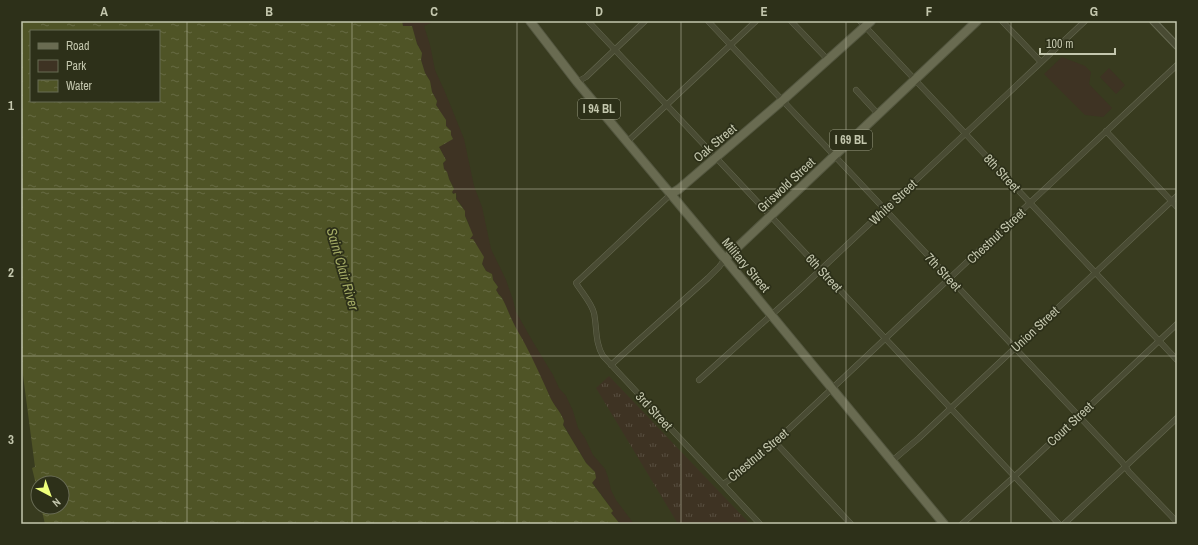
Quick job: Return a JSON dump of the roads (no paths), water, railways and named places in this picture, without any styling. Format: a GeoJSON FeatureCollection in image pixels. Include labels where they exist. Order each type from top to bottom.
{"type":"FeatureCollection","features":[{"type":"Feature","properties":{"kind":"main road","name":"Military Street"},"geometry":{"type":"LineString","coordinates":[[530,21],[577,82],[944,524]]}},
{"type":"Feature","properties":{"kind":"main road","name":"Griswold Street"},"geometry":{"type":"LineString","coordinates":[[725,259],[977,21]]}},
{"type":"Feature","properties":{"kind":"main road","name":"Oak Street"},"geometry":{"type":"LineString","coordinates":[[671,194],[716,158],[783,100],[828,60],[865,23]]}},
{"type":"Feature","properties":{"kind":"street","name":"6th Street"},"geometry":{"type":"LineString","coordinates":[[588,21],[1059,524]]}},
{"type":"Feature","properties":{"kind":"street"},"geometry":{"type":"LineString","coordinates":[[577,82],[586,77],[645,21]]}},
{"type":"Feature","properties":{"kind":"street","name":"7th Street"},"geometry":{"type":"LineString","coordinates":[[708,21],[1177,522]]}},
{"type":"Feature","properties":{"kind":"street"},"geometry":{"type":"LineString","coordinates":[[627,142],[756,21]]}},
{"type":"Feature","properties":{"kind":"street"},"geometry":{"type":"LineString","coordinates":[[791,21],[828,60]]}},
{"type":"Feature","properties":{"kind":"street"},"geometry":{"type":"LineString","coordinates":[[1002,21],[1041,62]]}},
{"type":"Feature","properties":{"kind":"street","name":"White Street"},"geometry":{"type":"LineString","coordinates":[[699,380],[821,270],[1085,21]]}},
{"type":"Feature","properties":{"kind":"street"},"geometry":{"type":"LineString","coordinates":[[1153,21],[1177,46]]}},
{"type":"Feature","properties":{"kind":"street","name":"8th Street"},"geometry":{"type":"LineString","coordinates":[[865,23],[915,80],[1177,360]]}},
{"type":"Feature","properties":{"kind":"street","name":"Chestnut Street"},"geometry":{"type":"LineString","coordinates":[[723,484],[737,475],[833,389],[1177,65]]}},
{"type":"Feature","properties":{"kind":"street"},"geometry":{"type":"LineString","coordinates":[[856,90],[878,114]]}},
{"type":"Feature","properties":{"kind":"street"},"geometry":{"type":"LineString","coordinates":[[1106,132],[1177,208]]}},
{"type":"Feature","properties":{"kind":"street","name":"Oak Street"},"geometry":{"type":"LineString","coordinates":[[576,283],[671,194]]}},
{"type":"Feature","properties":{"kind":"street","name":"Union Street"},"geometry":{"type":"LineString","coordinates":[[892,461],[919,438],[1177,196]]}},
{"type":"Feature","properties":{"kind":"street","name":"Griswold Street"},"geometry":{"type":"LineString","coordinates":[[611,365],[708,278],[725,259]]}},
{"type":"Feature","properties":{"kind":"street","name":"3rd Street"},"geometry":{"type":"LineString","coordinates":[[576,283],[590,304],[593,313],[599,350],[603,356],[760,524]]}},
{"type":"Feature","properties":{"kind":"street","name":"Court Street"},"geometry":{"type":"LineString","coordinates":[[962,524],[1177,324]]}},
{"type":"Feature","properties":{"kind":"street"},"geometry":{"type":"LineString","coordinates":[[1064,524],[1177,418]]}},
{"type":"Feature","properties":{"kind":"street"},"geometry":{"type":"LineString","coordinates":[[775,442],[851,524]]}},
{"type":"Feature","properties":{"kind":"water","name":"Saint Clair River"},"geometry":{"type":"Polygon","coordinates":[[[21,21],[402,21],[403,26],[412,26],[417,44],[422,53],[421,60],[425,73],[430,81],[432,92],[437,101],[436,105],[446,120],[446,126],[451,131],[453,139],[439,147],[446,160],[443,163],[444,169],[447,172],[454,189],[452,192],[453,194],[456,193],[456,199],[465,211],[465,216],[473,235],[470,239],[473,239],[484,257],[482,264],[486,271],[492,274],[493,280],[498,287],[496,290],[505,303],[514,325],[532,357],[552,400],[563,418],[563,425],[586,463],[595,472],[596,478],[592,483],[613,511],[611,513],[620,524],[45,524],[43,515],[70,515],[70,475],[34,475],[32,468],[35,467],[21,360],[21,21]]]}}]}
